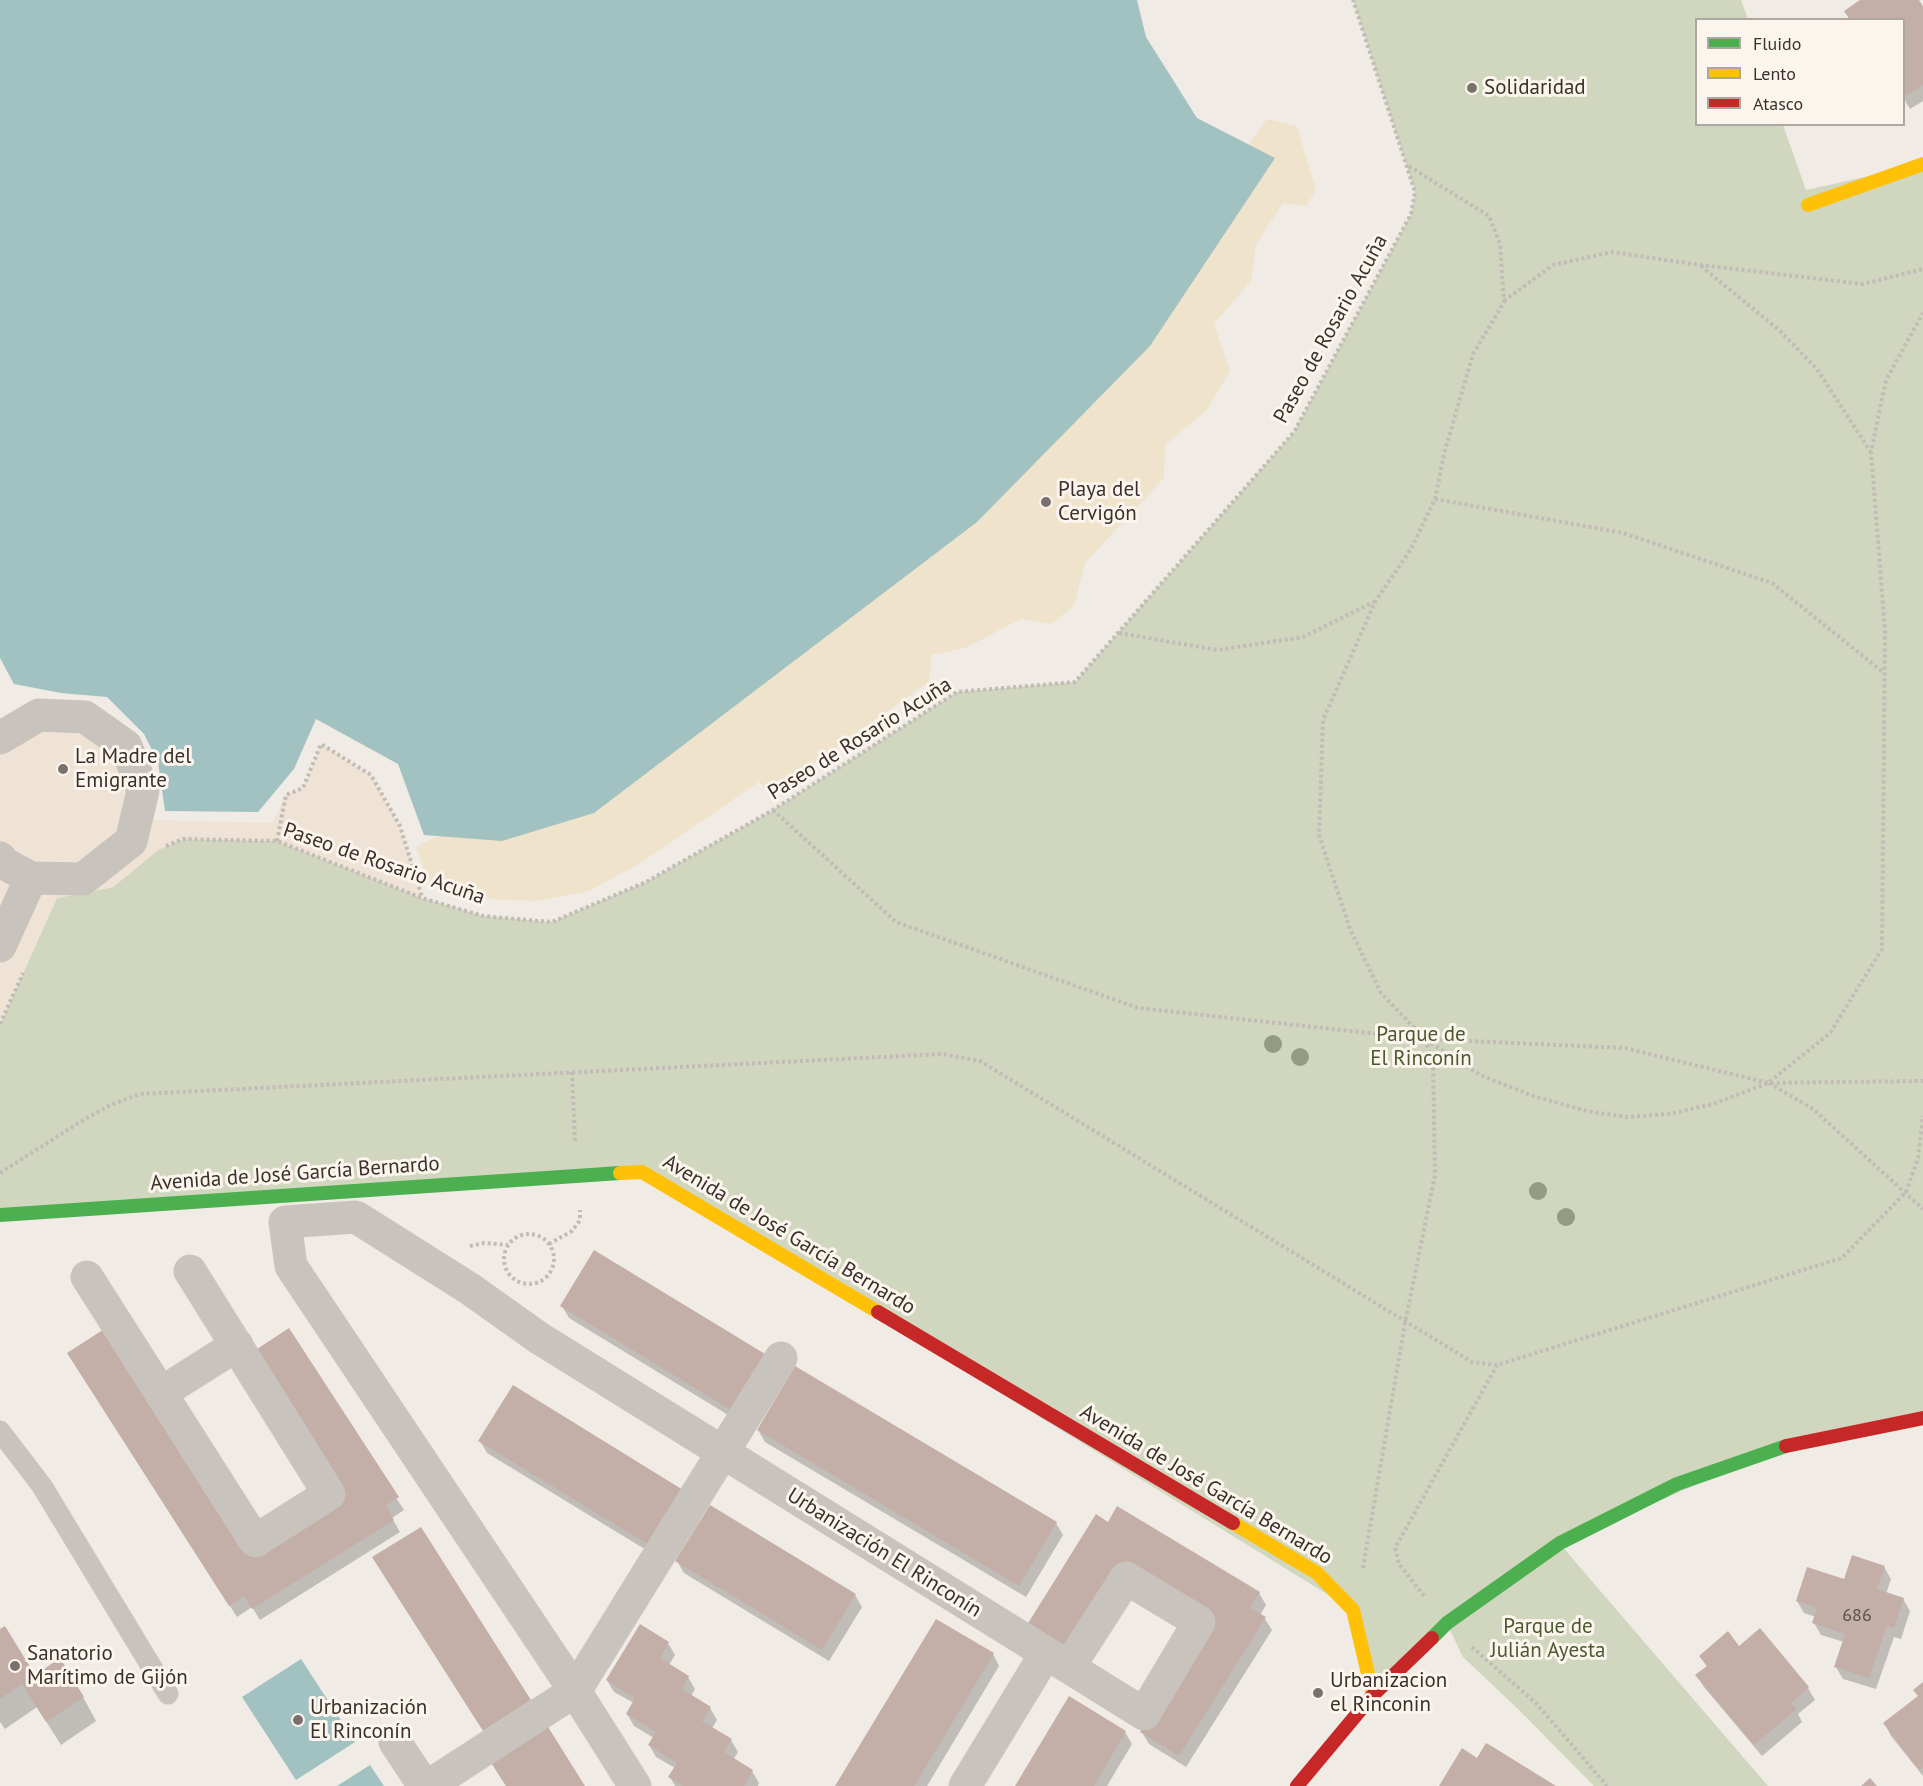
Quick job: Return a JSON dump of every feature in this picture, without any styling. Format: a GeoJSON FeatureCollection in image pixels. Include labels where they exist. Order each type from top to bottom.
{"type":"FeatureCollection","features":[{"type":"Feature","properties":{"kind":"street"},"geometry":{"type":"LineString","coordinates":[[1808,205],[1923,164]]}},
{"type":"Feature","properties":{"kind":"street"},"geometry":{"type":"LineString","coordinates":[[0,738],[39,715],[85,717],[126,746],[144,791],[131,841],[82,879],[31,878],[5,864],[0,858]]}},
{"type":"Feature","properties":{"kind":"street"},"geometry":{"type":"LineString","coordinates":[[0,946],[31,878]]}},
{"type":"Feature","properties":{"kind":"street","name":"Avenida de José García Bernardo"},"geometry":{"type":"LineString","coordinates":[[0,1215],[642,1172],[1317,1573],[1353,1610]]}},
{"type":"Feature","properties":{"kind":"street","name":"Urbanización El Rinconín"},"geometry":{"type":"LineString","coordinates":[[635,1786],[575,1690],[291,1266],[285,1222],[356,1217],[470,1289],[539,1338],[1057,1660],[965,1786]]}},
{"type":"Feature","properties":{"kind":"street"},"geometry":{"type":"LineString","coordinates":[[87,1277],[255,1540],[329,1494],[190,1272]]}},
{"type":"Feature","properties":{"kind":"street"},"geometry":{"type":"LineString","coordinates":[[161,1393],[237,1346]]}},
{"type":"Feature","properties":{"kind":"street"},"geometry":{"type":"LineString","coordinates":[[395,1742],[426,1786],[575,1690],[781,1358]]}},
{"type":"Feature","properties":{"kind":"street"},"geometry":{"type":"LineString","coordinates":[[1297,1786],[1373,1695],[1447,1623],[1560,1544],[1677,1484],[1785,1446],[1923,1418]]}},
{"type":"Feature","properties":{"kind":"street"},"geometry":{"type":"LineString","coordinates":[[1353,1610],[1373,1695]]}},
{"type":"Feature","properties":{"kind":"lane"},"geometry":{"type":"LineString","coordinates":[[0,1431],[42,1486],[168,1694]]}},
{"type":"Feature","properties":{"kind":"path","name":"Paseo de Rosario Acuña"},"geometry":{"type":"LineString","coordinates":[[158,850],[183,839],[277,841],[422,898],[483,916],[552,922],[646,882],[773,810],[957,692],[1075,682],[1293,432],[1412,214],[1415,192],[1353,0]]}},
{"type":"Feature","properties":{"kind":"path"},"geometry":{"type":"LineString","coordinates":[[1407,164],[1489,216],[1500,244],[1504,302]]}},
{"type":"Feature","properties":{"kind":"path"},"geometry":{"type":"LineString","coordinates":[[1923,269],[1863,284],[1612,252],[1553,266],[1504,302],[1473,354],[1445,450],[1435,500],[1411,549],[1375,602],[1323,720],[1319,835],[1350,928],[1381,993],[1425,1039],[1480,1075],[1533,1096],[1587,1111],[1627,1117],[1670,1114],[1713,1104],[1768,1083],[1830,1033],[1882,949],[1885,631],[1871,452],[1886,380],[1923,313]]}},
{"type":"Feature","properties":{"kind":"path"},"geometry":{"type":"LineString","coordinates":[[1700,265],[1780,331],[1816,369],[1871,452]]}},
{"type":"Feature","properties":{"kind":"path"},"geometry":{"type":"LineString","coordinates":[[1435,500],[1623,533],[1772,584],[1884,673]]}},
{"type":"Feature","properties":{"kind":"path"},"geometry":{"type":"LineString","coordinates":[[1118,633],[1217,650],[1303,637],[1375,602]]}},
{"type":"Feature","properties":{"kind":"path"},"geometry":{"type":"LineString","coordinates":[[277,841],[286,795],[303,788],[321,744],[371,775],[400,826],[422,898]]}},
{"type":"Feature","properties":{"kind":"path"},"geometry":{"type":"LineString","coordinates":[[773,810],[896,922],[1138,1008],[1425,1039],[1625,1048],[1768,1083],[1923,1081]]}},
{"type":"Feature","properties":{"kind":"path"},"geometry":{"type":"LineString","coordinates":[[1353,1610],[1405,1323],[1435,1175],[1433,1063],[1425,1039]]}},
{"type":"Feature","properties":{"kind":"path"},"geometry":{"type":"LineString","coordinates":[[0,1173],[110,1104],[140,1094],[942,1053],[980,1061],[1405,1323],[1472,1362],[1497,1365],[1842,1258],[1906,1192],[1918,1158],[1923,1116]]}},
{"type":"Feature","properties":{"kind":"path"},"geometry":{"type":"LineString","coordinates":[[572,1072],[577,1175]]}},
{"type":"Feature","properties":{"kind":"path"},"geometry":{"type":"LineString","coordinates":[[1768,1083],[1813,1109],[1923,1209]]}},
{"type":"Feature","properties":{"kind":"path"},"geometry":{"type":"LineString","coordinates":[[523,1234],[542,1237],[554,1253],[554,1263],[550,1272],[544,1279],[535,1283],[516,1280],[504,1264],[504,1254],[508,1245],[514,1238],[523,1234]]}},
{"type":"Feature","properties":{"kind":"path"},"geometry":{"type":"LineString","coordinates":[[1497,1365],[1395,1548],[1399,1564],[1447,1623],[1537,1704],[1608,1786]]}},
{"type":"Feature","properties":{"kind":"green space","name":"Parque de El Rinconín"},"geometry":{"type":"Polygon","coordinates":[[[1353,0],[1741,0],[1748,18],[1695,18],[1695,126],[1783,126],[1806,190],[1923,164],[1923,1418],[1785,1446],[1560,1544],[1768,1786],[1594,1786],[1463,1657],[1447,1624],[1373,1695],[1353,1610],[642,1172],[0,1215],[0,1024],[57,898],[113,887],[158,850],[183,839],[277,841],[422,898],[483,916],[552,922],[646,882],[773,810],[957,692],[1075,682],[1294,432],[1411,214],[1415,192],[1353,0]]]}},
{"type":"Feature","properties":{"kind":"sand","name":"Playa del Cervigón"},"geometry":{"type":"Polygon","coordinates":[[[1267,119],[1297,126],[1316,190],[1306,206],[1283,203],[1256,244],[1251,281],[1214,324],[1230,371],[1207,410],[1165,445],[1164,478],[1085,563],[1074,606],[1051,624],[1021,619],[965,648],[932,655],[929,682],[770,794],[759,782],[639,864],[589,891],[537,901],[489,899],[429,882],[416,847],[435,837],[515,824],[1236,162],[1267,119]]]}},
{"type":"Feature","properties":{"kind":"shaded area"},"geometry":{"type":"Polygon","coordinates":[[[109,718],[147,820],[272,823],[286,795],[303,788],[321,744],[371,775],[400,826],[422,898],[277,841],[183,839],[158,850],[113,887],[57,898],[0,1020],[0,726],[109,718]]]}},
{"type":"Feature","properties":{"kind":"water"},"geometry":{"type":"Polygon","coordinates":[[[0,0],[1137,0],[1146,37],[1197,118],[1275,158],[1150,346],[977,522],[594,813],[502,841],[424,835],[398,764],[316,719],[294,769],[258,812],[165,811],[158,762],[144,734],[107,697],[61,693],[14,684],[0,658],[0,0]]]}},
{"type":"Feature","properties":{"kind":"water","name":"Urbanización El Rinconín"},"geometry":{"type":"Polygon","coordinates":[[[301,1659],[355,1742],[296,1780],[242,1697],[301,1659]]]}},
{"type":"Feature","properties":{"kind":"water","name":"Urbanización El Rinconín"},"geometry":{"type":"Polygon","coordinates":[[[370,1765],[384,1786],[337,1786],[370,1765]]]}},
{"type":"Feature","properties":{"kind":"building"},"geometry":{"type":"Polygon","coordinates":[[[1860,0],[1919,0],[1923,6],[1923,85],[1905,96],[1905,18],[1849,18],[1844,11],[1860,0]]]}},
{"type":"Feature","properties":{"kind":"building"},"geometry":{"type":"Polygon","coordinates":[[[594,1250],[770,1357],[736,1413],[560,1306],[594,1250]]]}},
{"type":"Feature","properties":{"kind":"building"},"geometry":{"type":"Polygon","coordinates":[[[109,1326],[255,1554],[345,1497],[251,1353],[289,1328],[399,1497],[386,1506],[394,1520],[252,1609],[244,1596],[229,1606],[67,1353],[109,1326]]]}},
{"type":"Feature","properties":{"kind":"building"},"geometry":{"type":"Polygon","coordinates":[[[795,1366],[1057,1522],[1019,1586],[757,1430],[795,1366]]]}},
{"type":"Feature","properties":{"kind":"building"},"geometry":{"type":"Polygon","coordinates":[[[513,1385],[688,1493],[654,1548],[478,1441],[513,1385]]]}},
{"type":"Feature","properties":{"kind":"building"},"geometry":{"type":"Polygon","coordinates":[[[710,1505],[856,1594],[822,1650],[675,1561],[710,1505]]]}},
{"type":"Feature","properties":{"kind":"building"},"geometry":{"type":"Polygon","coordinates":[[[1117,1506],[1260,1592],[1250,1608],[1266,1617],[1179,1756],[1140,1732],[1212,1618],[1120,1563],[1066,1650],[1027,1625],[1096,1514],[1108,1522],[1117,1506]]]}},
{"type":"Feature","properties":{"kind":"building"},"geometry":{"type":"Polygon","coordinates":[[[421,1527],[531,1700],[483,1731],[372,1557],[421,1527]]]}},
{"type":"Feature","properties":{"kind":"building"},"geometry":{"type":"Polygon","coordinates":[[[1852,1555],[1885,1566],[1877,1589],[1904,1598],[1894,1628],[1887,1626],[1869,1678],[1834,1667],[1845,1634],[1812,1623],[1817,1608],[1796,1601],[1807,1567],[1844,1579],[1852,1555]]]}},
{"type":"Feature","properties":{"kind":"building"},"geometry":{"type":"Polygon","coordinates":[[[936,1619],[994,1653],[942,1740],[914,1786],[835,1786],[936,1619]]]}},
{"type":"Feature","properties":{"kind":"building"},"geometry":{"type":"Polygon","coordinates":[[[640,1624],[669,1642],[660,1658],[689,1676],[682,1689],[711,1707],[702,1721],[732,1739],[724,1752],[753,1770],[744,1786],[683,1786],[668,1777],[677,1763],[648,1745],[656,1732],[626,1714],[635,1698],[606,1680],[640,1624]]]}},
{"type":"Feature","properties":{"kind":"building","name":"Sanatorio Marítimo de Gijón"},"geometry":{"type":"Polygon","coordinates":[[[5,1626],[35,1675],[60,1658],[84,1697],[46,1722],[22,1684],[0,1699],[0,1629],[5,1626]]]}},
{"type":"Feature","properties":{"kind":"building"},"geometry":{"type":"Polygon","coordinates":[[[1760,1628],[1809,1687],[1791,1703],[1797,1709],[1754,1745],[1695,1675],[1707,1666],[1699,1656],[1728,1631],[1739,1646],[1760,1628]]]}},
{"type":"Feature","properties":{"kind":"building"},"geometry":{"type":"Polygon","coordinates":[[[1923,1682],[1923,1767],[1919,1770],[1883,1723],[1918,1696],[1913,1690],[1923,1682]]]}},
{"type":"Feature","properties":{"kind":"building"},"geometry":{"type":"Polygon","coordinates":[[[1069,1696],[1126,1731],[1094,1786],[1015,1786],[1069,1696]]]}},
{"type":"Feature","properties":{"kind":"building"},"geometry":{"type":"Polygon","coordinates":[[[543,1719],[585,1786],[506,1786],[486,1755],[543,1719]]]}},
{"type":"Feature","properties":{"kind":"building"},"geometry":{"type":"Polygon","coordinates":[[[1486,1743],[1556,1786],[1439,1786],[1462,1748],[1477,1758],[1486,1743]]]}},
{"type":"Feature","properties":{"kind":"building"},"geometry":{"type":"Polygon","coordinates":[[[1870,1778],[1877,1786],[1861,1786],[1870,1778]]]}},
{"type":"Feature","properties":{"kind":"traffic: fast"},"geometry":{"type":"LineString","coordinates":[[0,1215],[620,1173]]}},
{"type":"Feature","properties":{"kind":"traffic: fast"},"geometry":{"type":"LineString","coordinates":[[1432,1638],[1447,1623],[1560,1543],[1677,1484],[1786,1446]]}},
{"type":"Feature","properties":{"kind":"traffic: slow"},"geometry":{"type":"LineString","coordinates":[[1808,205],[1923,164]]}},
{"type":"Feature","properties":{"kind":"traffic: slow"},"geometry":{"type":"LineString","coordinates":[[620,1173],[642,1172],[878,1312]]}},
{"type":"Feature","properties":{"kind":"traffic: slow"},"geometry":{"type":"LineString","coordinates":[[1233,1523],[1317,1573],[1353,1610],[1373,1695]]}},
{"type":"Feature","properties":{"kind":"traffic: jam"},"geometry":{"type":"LineString","coordinates":[[878,1312],[1233,1523]]}},
{"type":"Feature","properties":{"kind":"traffic: jam"},"geometry":{"type":"LineString","coordinates":[[1786,1446],[1923,1418]]}},
{"type":"Feature","properties":{"kind":"traffic: jam"},"geometry":{"type":"LineString","coordinates":[[1297,1786],[1373,1695],[1432,1638]]}},
{"type":"Feature","properties":{"kind":"place","name":"Solidaridad"},"geometry":{"type":"Point","coordinates":[1472,88]}},
{"type":"Feature","properties":{"kind":"place","name":"Playa del Cervigón"},"geometry":{"type":"Point","coordinates":[1046,502]}},
{"type":"Feature","properties":{"kind":"place","name":"La Madre del Emigrante"},"geometry":{"type":"Point","coordinates":[63,769]}},
{"type":"Feature","properties":{"kind":"place","name":"Sanatorio Marítimo de Gijón"},"geometry":{"type":"Point","coordinates":[15,1666]}},
{"type":"Feature","properties":{"kind":"place","name":"Urbanizacion el Rinconin"},"geometry":{"type":"Point","coordinates":[1318,1693]}},
{"type":"Feature","properties":{"kind":"place","name":"Urbanización El Rinconín"},"geometry":{"type":"Point","coordinates":[298,1720]}},
{"type":"Feature","properties":{"kind":"park label","name":"Parque de Julián Ayesta"},"geometry":{"type":"Point","coordinates":[1548,1639]}}]}
